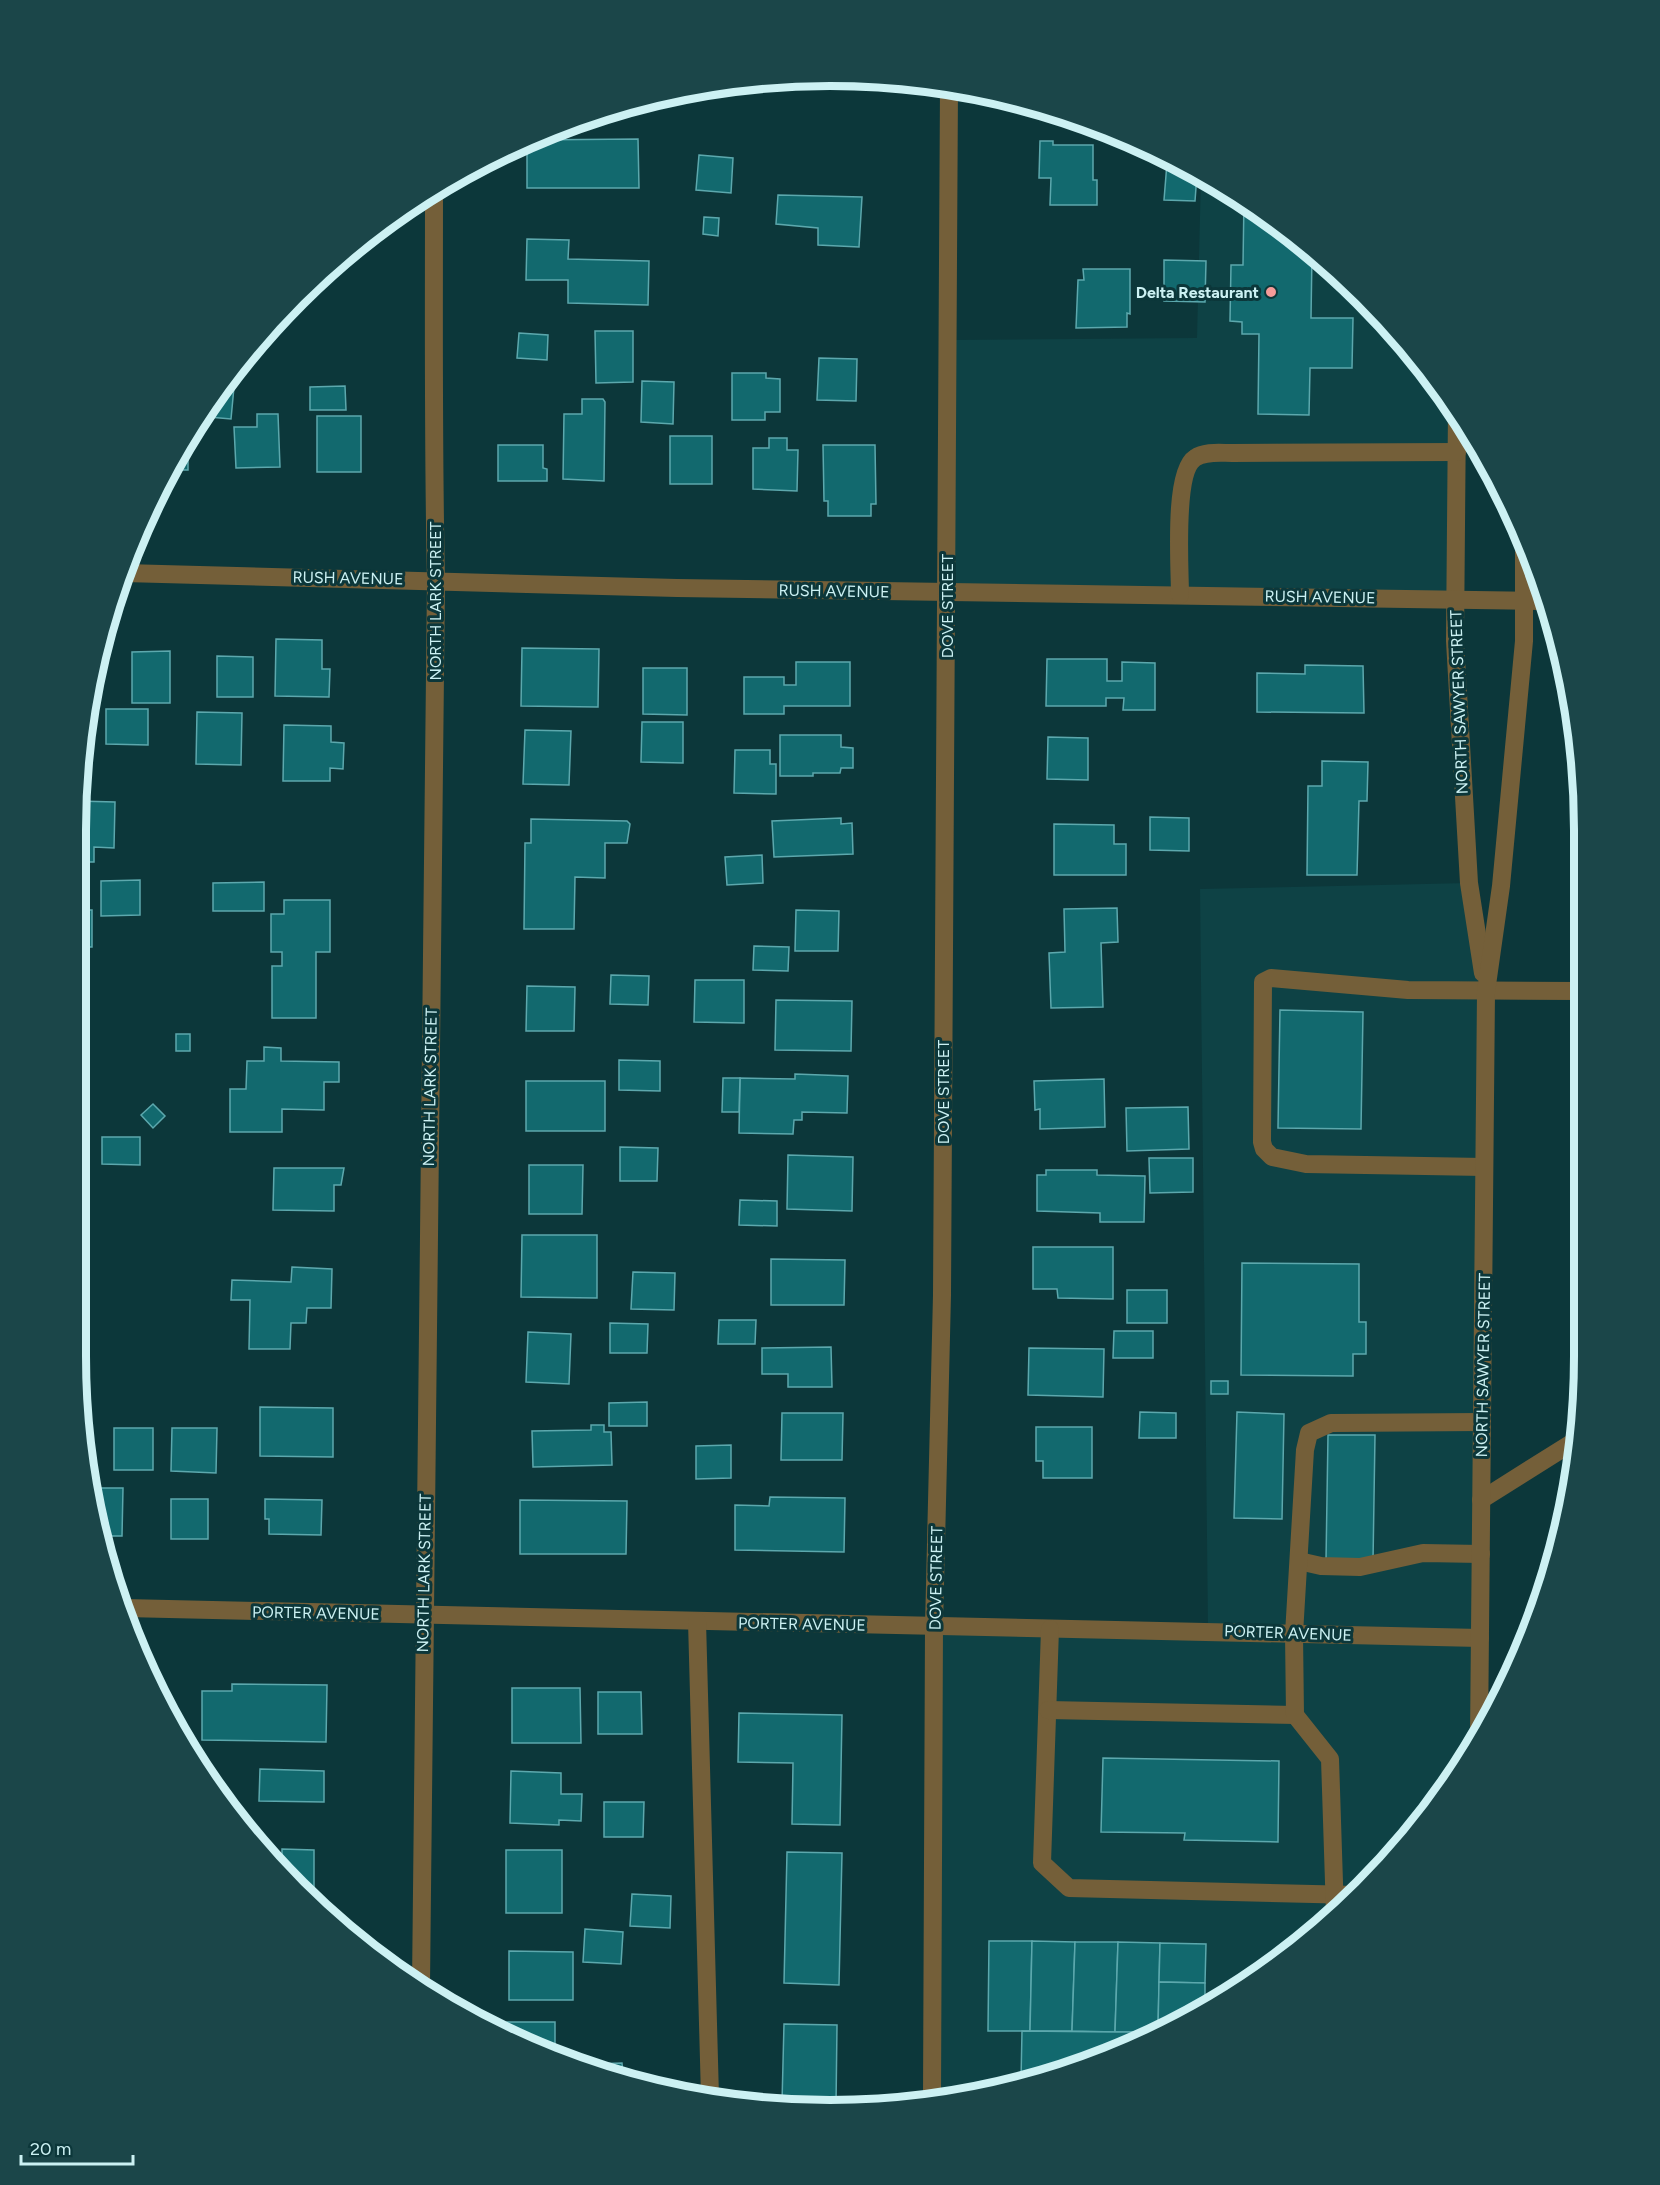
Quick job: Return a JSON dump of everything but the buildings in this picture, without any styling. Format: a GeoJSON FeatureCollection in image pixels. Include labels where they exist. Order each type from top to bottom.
{"type":"FeatureCollection","features":[{"type":"Feature","properties":{"kind":"street","name":"DOVE STREET"},"geometry":{"type":"LineString","coordinates":[[932,2092],[934,1626],[942,1283],[949,96]]}},
{"type":"Feature","properties":{"kind":"street","name":"NORTH LARK STREET"},"geometry":{"type":"LineString","coordinates":[[421,1977],[423,1615],[436,580],[432,424],[436,372],[434,200]]}},
{"type":"Feature","properties":{"kind":"street","name":"NORTH SAWYER STREET"},"geometry":{"type":"LineString","coordinates":[[1457,429],[1454,600],[1464,817],[1469,883],[1486,992]]}},
{"type":"Feature","properties":{"kind":"street"},"geometry":{"type":"LineString","coordinates":[[1180,595],[1181,493],[1186,468],[1194,458],[1204,454],[1232,453],[1457,452]]}},
{"type":"Feature","properties":{"kind":"street","name":"NORTH SAWYER STREET"},"geometry":{"type":"LineString","coordinates":[[1479,1719],[1486,992],[1501,886],[1516,737],[1524,641],[1524,561]]}},
{"type":"Feature","properties":{"kind":"street","name":"RUSH AVENUE"},"geometry":{"type":"LineString","coordinates":[[132,573],[677,588],[1538,601]]}},
{"type":"Feature","properties":{"kind":"street"},"geometry":{"type":"LineString","coordinates":[[1484,1167],[1306,1164],[1272,1156],[1264,1149],[1262,1142],[1261,986],[1263,982],[1271,978],[1408,990],[1574,991]]}},
{"type":"Feature","properties":{"kind":"street"},"geometry":{"type":"LineString","coordinates":[[1335,1901],[1330,1760],[1294,1715],[1294,1634],[1305,1450],[1309,1433],[1331,1424],[1482,1422]]}},
{"type":"Feature","properties":{"kind":"street"},"geometry":{"type":"LineString","coordinates":[[1481,1500],[1569,1444]]}},
{"type":"Feature","properties":{"kind":"street"},"geometry":{"type":"LineString","coordinates":[[1299,1561],[1321,1566],[1360,1567],[1423,1553],[1481,1554]]}},
{"type":"Feature","properties":{"kind":"street","name":"PORTER AVENUE"},"geometry":{"type":"LineString","coordinates":[[130,1608],[1480,1638]]}},
{"type":"Feature","properties":{"kind":"street"},"geometry":{"type":"LineString","coordinates":[[697,1621],[710,2089]]}},
{"type":"Feature","properties":{"kind":"street"},"geometry":{"type":"LineString","coordinates":[[1050,1629],[1042,1863],[1069,1888],[1332,1904]]}},
{"type":"Feature","properties":{"kind":"street"},"geometry":{"type":"LineString","coordinates":[[1048,1710],[1294,1715]]}},
{"type":"Feature","properties":{"kind":"shaded area"},"geometry":{"type":"Polygon","coordinates":[[[1201,184],[1244,211],[1321,270],[1390,339],[1421,377],[1457,428],[1454,600],[947,592],[948,340],[1197,338],[1201,184]]]}},
{"type":"Feature","properties":{"kind":"shaded area"},"geometry":{"type":"Polygon","coordinates":[[[1469,883],[1486,992],[1479,1719],[1449,1769],[1390,1846],[1321,1915],[1244,1974],[1159,2023],[1115,2043],[1023,2074],[932,2092],[934,1626],[1208,1631],[1200,889],[1469,883]]]}},
{"type":"Feature","properties":{"kind":"place","name":"Delta Restaurant"},"geometry":{"type":"Point","coordinates":[1271,292]}}]}
